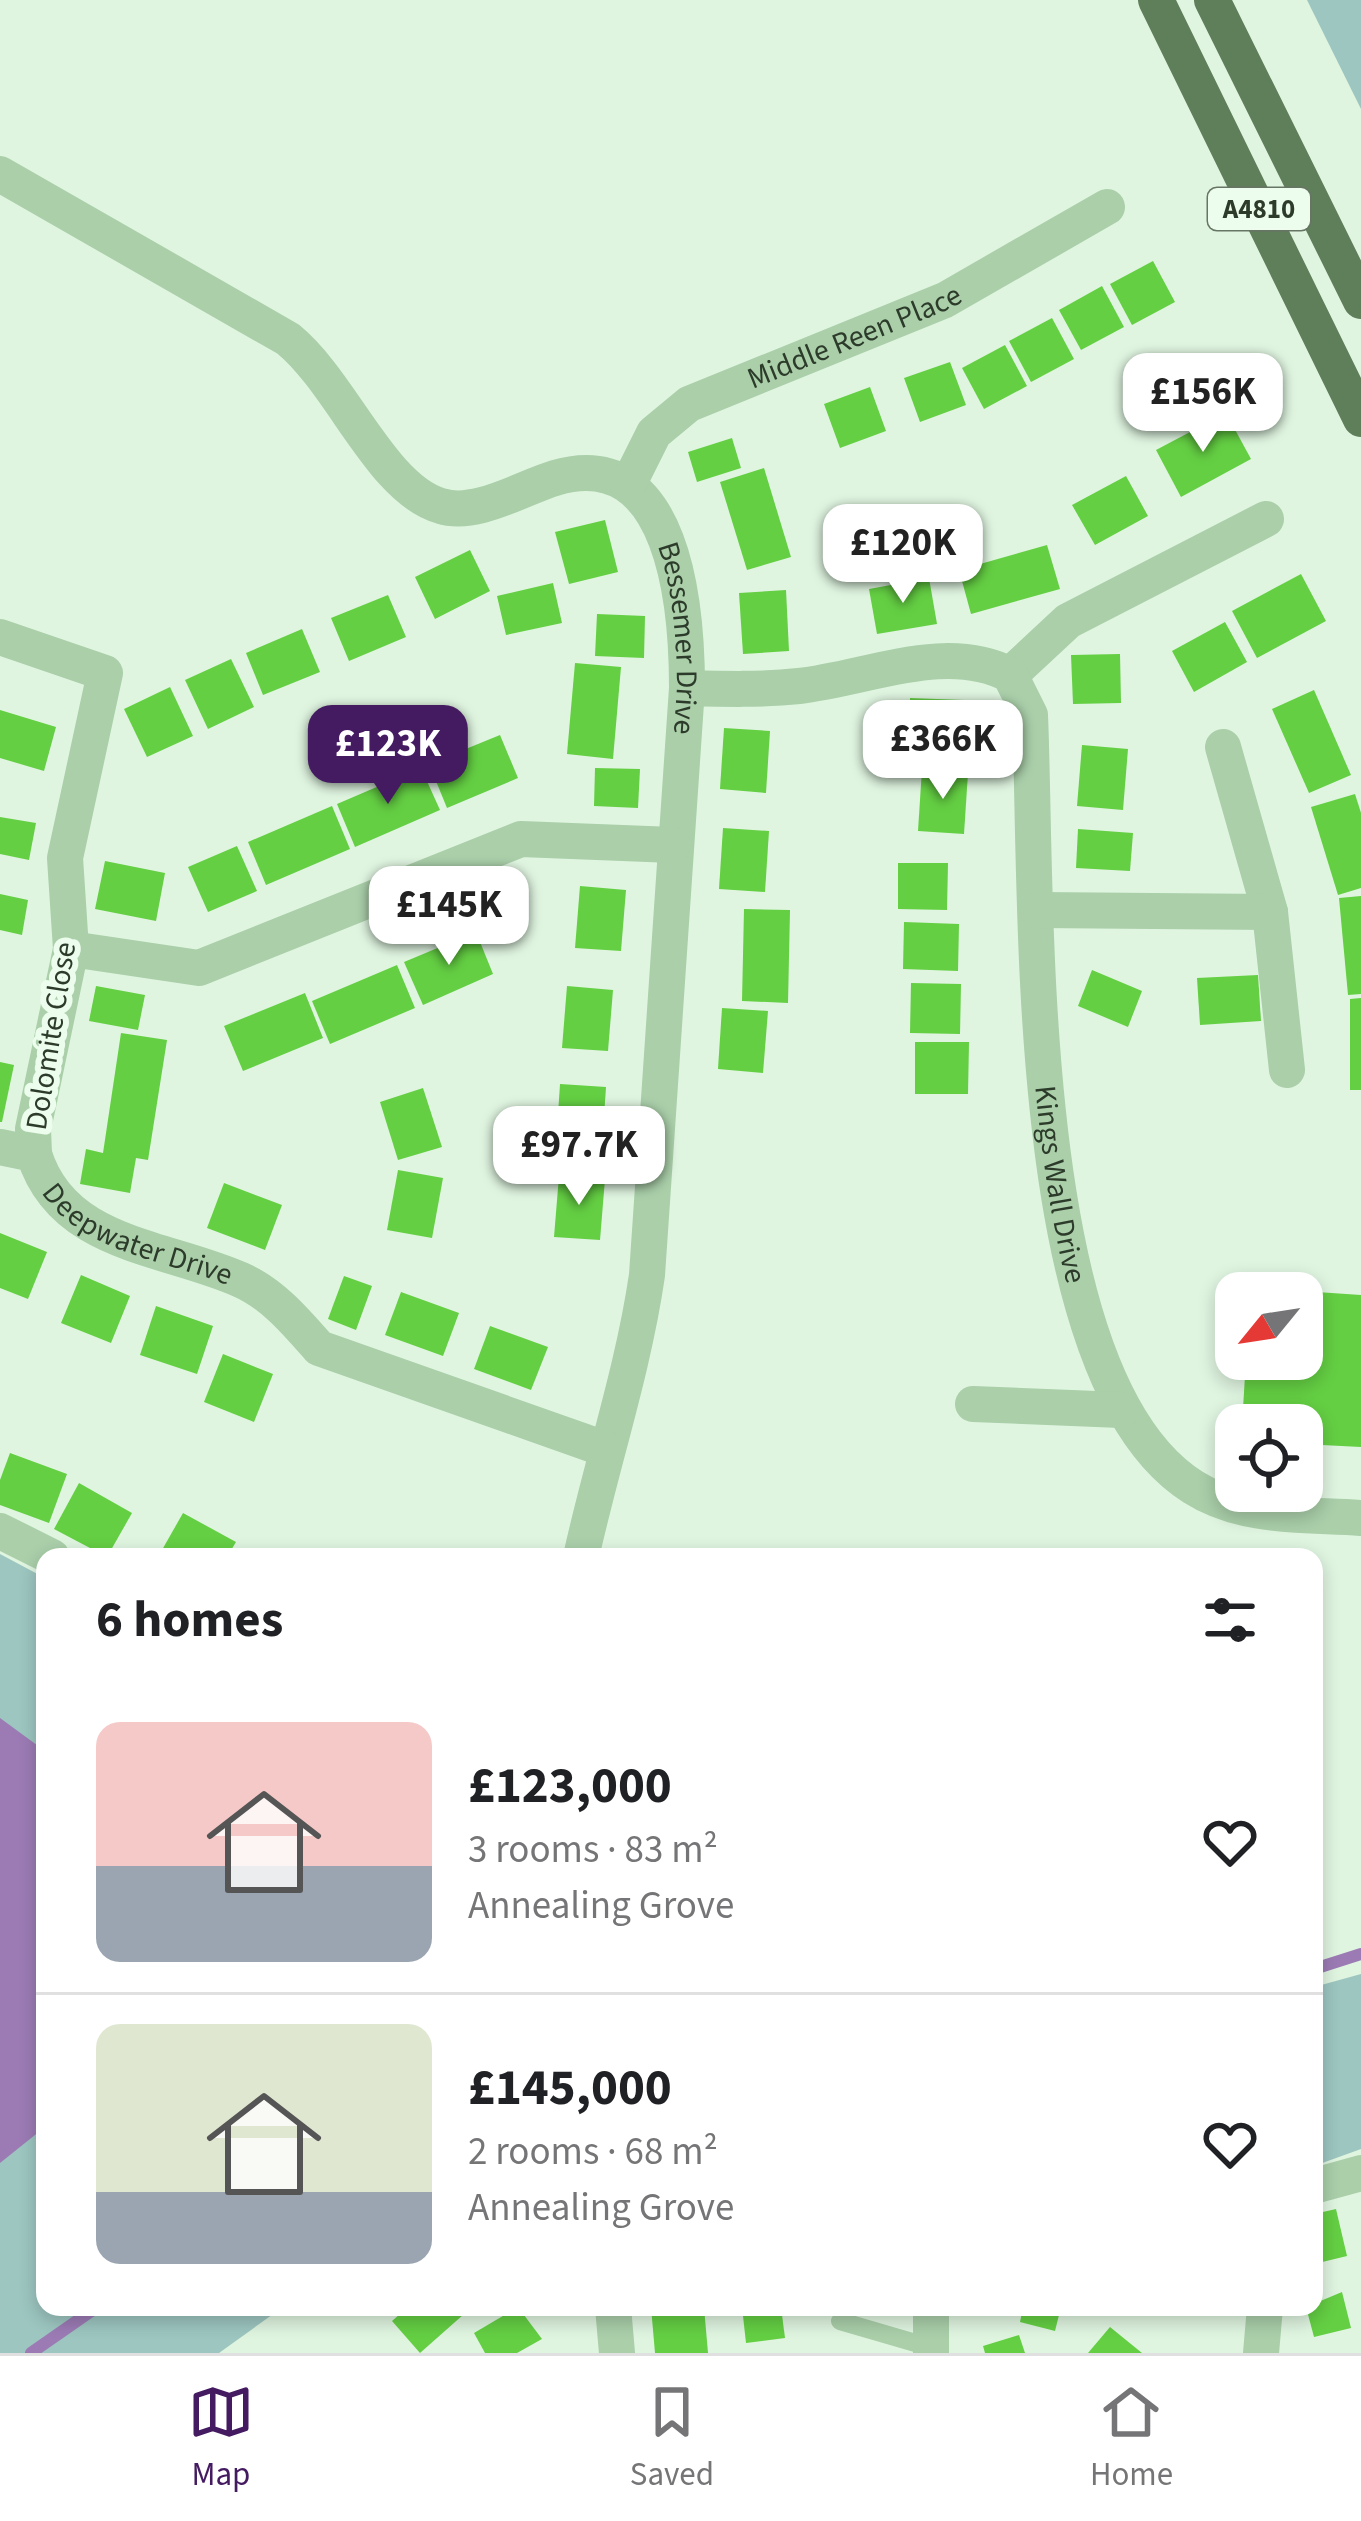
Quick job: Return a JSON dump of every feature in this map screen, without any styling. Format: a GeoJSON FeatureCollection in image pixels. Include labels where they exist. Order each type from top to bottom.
{"type":"FeatureCollection","features":[{"type":"Feature","properties":{"kind":"main road","name":"A4810"},"geometry":{"type":"LineString","coordinates":[[1156,0],[1361,419]]}},
{"type":"Feature","properties":{"kind":"main road","name":"A4810"},"geometry":{"type":"LineString","coordinates":[[1212,0],[1361,301]]}},
{"type":"Feature","properties":{"kind":"street"},"geometry":{"type":"LineString","coordinates":[[0,174],[289,339],[316,362],[367,440],[417,495],[444,508],[476,506],[578,472],[598,472],[628,485]]}},
{"type":"Feature","properties":{"kind":"street","name":"Middle Reen Place"},"geometry":{"type":"LineString","coordinates":[[628,485],[654,433],[689,404],[933,305],[1107,207]]}},
{"type":"Feature","properties":{"kind":"street","name":"Bessemer Drive"},"geometry":{"type":"LineString","coordinates":[[583,1548],[605,1450],[635,1359],[647,1275],[687,688],[683,593],[656,518],[628,485]]}},
{"type":"Feature","properties":{"kind":"street"},"geometry":{"type":"LineString","coordinates":[[687,688],[804,686],[932,662],[976,663],[1010,675],[1068,621],[1266,519]]}},
{"type":"Feature","properties":{"kind":"street","name":"Dolomite Close"},"geometry":{"type":"LineString","coordinates":[[0,638],[105,673],[65,858],[71,949],[33,1129],[17,1151]]}},
{"type":"Feature","properties":{"kind":"street","name":"Kings Wall Drive"},"geometry":{"type":"LineString","coordinates":[[1010,675],[1030,715],[1044,1045],[1066,1237],[1079,1298],[1121,1410],[1153,1456],[1194,1488],[1240,1510],[1361,1518]]}},
{"type":"Feature","properties":{"kind":"street"},"geometry":{"type":"LineString","coordinates":[[1223,747],[1270,912],[1287,1070]]}},
{"type":"Feature","properties":{"kind":"street"},"geometry":{"type":"LineString","coordinates":[[71,949],[200,968],[521,839],[673,845]]}},
{"type":"Feature","properties":{"kind":"street"},"geometry":{"type":"LineString","coordinates":[[1038,910],[1270,912]]}},
{"type":"Feature","properties":{"kind":"street","name":"Deepwater Drive"},"geometry":{"type":"LineString","coordinates":[[17,1151],[70,1214],[107,1234],[245,1281],[290,1315],[319,1348],[605,1450]]}},
{"type":"Feature","properties":{"kind":"street"},"geometry":{"type":"LineString","coordinates":[[973,1404],[1121,1410]]}},
{"type":"Feature","properties":{"kind":"street"},"geometry":{"type":"LineString","coordinates":[[1323,2184],[1361,2173]]}},
{"type":"Feature","properties":{"kind":"street"},"geometry":{"type":"LineString","coordinates":[[614,2316],[617,2353]]}},
{"type":"Feature","properties":{"kind":"street"},"geometry":{"type":"LineString","coordinates":[[930,2350],[931,2316]]}},
{"type":"Feature","properties":{"kind":"street"},"geometry":{"type":"LineString","coordinates":[[1261,2353],[1264,2316]]}},
{"type":"Feature","properties":{"kind":"lane"},"geometry":{"type":"LineString","coordinates":[[840,2321],[930,2350]]}},
{"type":"Feature","properties":{"kind":"shaded area"},"geometry":{"type":"Polygon","coordinates":[[[1307,0],[1361,0],[1361,109],[1307,0]]]}},
{"type":"Feature","properties":{"kind":"shaded area"},"geometry":{"type":"Polygon","coordinates":[[[0,1554],[36,1573],[36,2316],[270,2316],[219,2353],[0,2353],[0,1554]]]}},
{"type":"Feature","properties":{"kind":"shaded area"},"geometry":{"type":"Polygon","coordinates":[[[0,1718],[36,1744],[36,2134],[0,2163],[0,1718]]]}},
{"type":"Feature","properties":{"kind":"shaded area"},"geometry":{"type":"Polygon","coordinates":[[[1361,1974],[1361,2149],[1323,2163],[1323,1985],[1361,1974]]]}},
{"type":"Feature","properties":{"kind":"building"},"geometry":{"type":"Polygon","coordinates":[[[1153,261],[1175,302],[1132,325],[1110,284],[1153,261]]]}},
{"type":"Feature","properties":{"kind":"building"},"geometry":{"type":"Polygon","coordinates":[[[1102,286],[1124,327],[1081,350],[1059,310],[1102,286]]]}},
{"type":"Feature","properties":{"kind":"building"},"geometry":{"type":"Polygon","coordinates":[[[1052,318],[1074,359],[1031,382],[1009,341],[1052,318]]]}},
{"type":"Feature","properties":{"kind":"building"},"geometry":{"type":"Polygon","coordinates":[[[1005,345],[1027,386],[984,409],[962,368],[1005,345]]]}},
{"type":"Feature","properties":{"kind":"building"},"geometry":{"type":"Polygon","coordinates":[[[950,362],[966,405],[920,422],[904,378],[950,362]]]}},
{"type":"Feature","properties":{"kind":"building"},"geometry":{"type":"Polygon","coordinates":[[[870,387],[886,431],[840,448],[824,404],[870,387]]]}},
{"type":"Feature","properties":{"kind":"building"},"geometry":{"type":"Polygon","coordinates":[[[1226,413],[1251,459],[1181,497],[1156,450],[1226,413]]]}},
{"type":"Feature","properties":{"kind":"building"},"geometry":{"type":"Polygon","coordinates":[[[732,438],[741,468],[697,482],[688,452],[732,438]]]}},
{"type":"Feature","properties":{"kind":"building"},"geometry":{"type":"Polygon","coordinates":[[[764,468],[791,557],[747,570],[720,482],[764,468]]]}},
{"type":"Feature","properties":{"kind":"building"},"geometry":{"type":"Polygon","coordinates":[[[1126,476],[1148,516],[1095,545],[1072,505],[1126,476]]]}},
{"type":"Feature","properties":{"kind":"building"},"geometry":{"type":"Polygon","coordinates":[[[605,520],[618,572],[569,584],[555,532],[605,520]]]}},
{"type":"Feature","properties":{"kind":"building"},"geometry":{"type":"Polygon","coordinates":[[[1047,545],[1060,589],[971,614],[959,570],[1047,545]]]}},
{"type":"Feature","properties":{"kind":"building"},"geometry":{"type":"Polygon","coordinates":[[[470,550],[490,591],[435,619],[415,577],[470,550]]]}},
{"type":"Feature","properties":{"kind":"building"},"geometry":{"type":"Polygon","coordinates":[[[1301,574],[1326,621],[1257,658],[1232,611],[1301,574]]]}},
{"type":"Feature","properties":{"kind":"building"},"geometry":{"type":"Polygon","coordinates":[[[929,578],[937,624],[877,634],[869,589],[929,578]]]}},
{"type":"Feature","properties":{"kind":"building"},"geometry":{"type":"Polygon","coordinates":[[[553,583],[562,623],[506,635],[497,596],[553,583]]]}},
{"type":"Feature","properties":{"kind":"building"},"geometry":{"type":"Polygon","coordinates":[[[786,590],[789,651],[743,654],[739,593],[786,590]]]}},
{"type":"Feature","properties":{"kind":"building"},"geometry":{"type":"Polygon","coordinates":[[[388,595],[406,637],[349,661],[331,618],[388,595]]]}},
{"type":"Feature","properties":{"kind":"building"},"geometry":{"type":"Polygon","coordinates":[[[597,614],[645,616],[644,658],[595,656],[597,614]]]}},
{"type":"Feature","properties":{"kind":"building"},"geometry":{"type":"Polygon","coordinates":[[[1225,622],[1247,662],[1194,692],[1172,651],[1225,622]]]}},
{"type":"Feature","properties":{"kind":"building"},"geometry":{"type":"Polygon","coordinates":[[[302,629],[320,672],[263,695],[246,653],[302,629]]]}},
{"type":"Feature","properties":{"kind":"building"},"geometry":{"type":"Polygon","coordinates":[[[1120,654],[1121,703],[1073,704],[1071,655],[1120,654]]]}},
{"type":"Feature","properties":{"kind":"building"},"geometry":{"type":"Polygon","coordinates":[[[231,659],[254,707],[208,729],[185,680],[231,659]]]}},
{"type":"Feature","properties":{"kind":"building"},"geometry":{"type":"Polygon","coordinates":[[[575,663],[621,667],[613,759],[567,754],[575,663]]]}},
{"type":"Feature","properties":{"kind":"building"},"geometry":{"type":"Polygon","coordinates":[[[170,687],[193,736],[147,757],[124,709],[170,687]]]}},
{"type":"Feature","properties":{"kind":"building"},"geometry":{"type":"Polygon","coordinates":[[[1314,690],[1351,775],[1309,793],[1272,709],[1314,690]]]}},
{"type":"Feature","properties":{"kind":"building"},"geometry":{"type":"Polygon","coordinates":[[[910,698],[964,700],[963,737],[910,736],[910,698]]]}},
{"type":"Feature","properties":{"kind":"building"},"geometry":{"type":"Polygon","coordinates":[[[0,710],[56,727],[44,771],[0,758],[0,710]]]}},
{"type":"Feature","properties":{"kind":"building"},"geometry":{"type":"Polygon","coordinates":[[[724,728],[770,731],[766,793],[720,789],[724,728]]]}},
{"type":"Feature","properties":{"kind":"building"},"geometry":{"type":"Polygon","coordinates":[[[500,735],[518,778],[447,808],[429,764],[500,735]]]}},
{"type":"Feature","properties":{"kind":"building"},"geometry":{"type":"Polygon","coordinates":[[[1082,745],[1128,749],[1123,810],[1077,806],[1082,745]]]}},
{"type":"Feature","properties":{"kind":"building"},"geometry":{"type":"Polygon","coordinates":[[[421,768],[440,810],[355,847],[337,804],[421,768]]]}},
{"type":"Feature","properties":{"kind":"building"},"geometry":{"type":"Polygon","coordinates":[[[595,768],[640,769],[638,808],[594,806],[595,768]]]}},
{"type":"Feature","properties":{"kind":"building"},"geometry":{"type":"Polygon","coordinates":[[[922,769],[968,773],[964,834],[918,831],[922,769]]]}},
{"type":"Feature","properties":{"kind":"building"},"geometry":{"type":"Polygon","coordinates":[[[1355,794],[1361,813],[1361,888],[1338,895],[1311,807],[1355,794]]]}},
{"type":"Feature","properties":{"kind":"building"},"geometry":{"type":"Polygon","coordinates":[[[332,806],[350,849],[266,885],[248,842],[332,806]]]}},
{"type":"Feature","properties":{"kind":"building"},"geometry":{"type":"Polygon","coordinates":[[[0,817],[36,823],[29,860],[0,854],[0,817]]]}},
{"type":"Feature","properties":{"kind":"building"},"geometry":{"type":"Polygon","coordinates":[[[723,828],[769,831],[765,892],[719,889],[723,828]]]}},
{"type":"Feature","properties":{"kind":"building"},"geometry":{"type":"Polygon","coordinates":[[[1078,829],[1133,833],[1130,871],[1076,868],[1078,829]]]}},
{"type":"Feature","properties":{"kind":"building"},"geometry":{"type":"Polygon","coordinates":[[[237,846],[257,891],[208,912],[188,867],[237,846]]]}},
{"type":"Feature","properties":{"kind":"building"},"geometry":{"type":"Polygon","coordinates":[[[105,861],[165,873],[156,921],[95,909],[105,861]]]}},
{"type":"Feature","properties":{"kind":"building"},"geometry":{"type":"Polygon","coordinates":[[[898,863],[948,863],[947,910],[898,909],[898,863]]]}},
{"type":"Feature","properties":{"kind":"building"},"geometry":{"type":"Polygon","coordinates":[[[580,886],[626,890],[621,951],[575,948],[580,886]]]}},
{"type":"Feature","properties":{"kind":"building"},"geometry":{"type":"Polygon","coordinates":[[[0,894],[28,900],[22,935],[0,930],[0,894]]]}},
{"type":"Feature","properties":{"kind":"building"},"geometry":{"type":"Polygon","coordinates":[[[1361,896],[1361,994],[1348,995],[1339,898],[1361,896]]]}},
{"type":"Feature","properties":{"kind":"building"},"geometry":{"type":"Polygon","coordinates":[[[744,909],[790,910],[788,1003],[742,1001],[744,909]]]}},
{"type":"Feature","properties":{"kind":"building"},"geometry":{"type":"Polygon","coordinates":[[[904,922],[959,924],[958,971],[903,969],[904,922]]]}},
{"type":"Feature","properties":{"kind":"building"},"geometry":{"type":"Polygon","coordinates":[[[476,932],[493,974],[423,1005],[404,962],[476,932]]]}},
{"type":"Feature","properties":{"kind":"building"},"geometry":{"type":"Polygon","coordinates":[[[397,965],[415,1008],[330,1044],[312,1001],[397,965]]]}},
{"type":"Feature","properties":{"kind":"building"},"geometry":{"type":"Polygon","coordinates":[[[1092,970],[1142,991],[1128,1027],[1078,1006],[1092,970]]]}},
{"type":"Feature","properties":{"kind":"building"},"geometry":{"type":"Polygon","coordinates":[[[1258,975],[1261,1021],[1200,1025],[1197,978],[1258,975]]]}},
{"type":"Feature","properties":{"kind":"building"},"geometry":{"type":"Polygon","coordinates":[[[911,983],[961,984],[960,1034],[910,1033],[911,983]]]}},
{"type":"Feature","properties":{"kind":"building"},"geometry":{"type":"Polygon","coordinates":[[[96,986],[145,995],[138,1030],[89,1021],[96,986]]]}},
{"type":"Feature","properties":{"kind":"building"},"geometry":{"type":"Polygon","coordinates":[[[567,986],[613,990],[608,1051],[562,1048],[567,986]]]}},
{"type":"Feature","properties":{"kind":"building"},"geometry":{"type":"Polygon","coordinates":[[[305,993],[323,1038],[243,1071],[224,1026],[305,993]]]}},
{"type":"Feature","properties":{"kind":"building"},"geometry":{"type":"Polygon","coordinates":[[[1361,998],[1361,1090],[1350,1090],[1350,999],[1361,998]]]}},
{"type":"Feature","properties":{"kind":"building"},"geometry":{"type":"Polygon","coordinates":[[[722,1008],[768,1011],[763,1073],[718,1069],[722,1008]]]}},
{"type":"Feature","properties":{"kind":"building"},"geometry":{"type":"Polygon","coordinates":[[[121,1033],[167,1040],[148,1160],[136,1158],[130,1193],[80,1184],[86,1149],[103,1153],[121,1033]]]}},
{"type":"Feature","properties":{"kind":"building"},"geometry":{"type":"Polygon","coordinates":[[[915,1042],[969,1042],[968,1094],[915,1094],[915,1042]]]}},
{"type":"Feature","properties":{"kind":"building"},"geometry":{"type":"Polygon","coordinates":[[[0,1062],[14,1065],[2,1122],[0,1122],[0,1062]]]}},
{"type":"Feature","properties":{"kind":"building"},"geometry":{"type":"Polygon","coordinates":[[[560,1084],[606,1087],[602,1148],[556,1145],[560,1084]]]}},
{"type":"Feature","properties":{"kind":"building"},"geometry":{"type":"Polygon","coordinates":[[[423,1088],[442,1147],[398,1160],[380,1102],[423,1088]]]}},
{"type":"Feature","properties":{"kind":"building"},"geometry":{"type":"Polygon","coordinates":[[[398,1170],[443,1178],[432,1238],[387,1230],[398,1170]]]}},
{"type":"Feature","properties":{"kind":"building"},"geometry":{"type":"Polygon","coordinates":[[[559,1176],[605,1179],[600,1240],[554,1237],[559,1176]]]}},
{"type":"Feature","properties":{"kind":"building"},"geometry":{"type":"Polygon","coordinates":[[[224,1183],[282,1205],[265,1250],[207,1228],[224,1183]]]}},
{"type":"Feature","properties":{"kind":"building"},"geometry":{"type":"Polygon","coordinates":[[[0,1233],[47,1252],[28,1299],[0,1288],[0,1233]]]}},
{"type":"Feature","properties":{"kind":"building"},"geometry":{"type":"Polygon","coordinates":[[[81,1275],[130,1296],[111,1343],[61,1323],[81,1275]]]}},
{"type":"Feature","properties":{"kind":"building"},"geometry":{"type":"Polygon","coordinates":[[[344,1276],[372,1286],[356,1330],[328,1319],[344,1276]]]}},
{"type":"Feature","properties":{"kind":"building"},"geometry":{"type":"Polygon","coordinates":[[[401,1292],[459,1313],[443,1356],[385,1335],[401,1292]]]}},
{"type":"Feature","properties":{"kind":"building"},"geometry":{"type":"Polygon","coordinates":[[[1323,1292],[1361,1295],[1361,1447],[1323,1445],[1323,1404],[1243,1404],[1245,1380],[1323,1380],[1323,1292]]]}},
{"type":"Feature","properties":{"kind":"building"},"geometry":{"type":"Polygon","coordinates":[[[156,1306],[213,1326],[197,1374],[140,1355],[156,1306]]]}},
{"type":"Feature","properties":{"kind":"building"},"geometry":{"type":"Polygon","coordinates":[[[490,1326],[548,1347],[531,1390],[474,1369],[490,1326]]]}},
{"type":"Feature","properties":{"kind":"building"},"geometry":{"type":"Polygon","coordinates":[[[223,1354],[273,1374],[254,1422],[204,1402],[223,1354]]]}},
{"type":"Feature","properties":{"kind":"building"},"geometry":{"type":"Polygon","coordinates":[[[10,1453],[67,1474],[49,1523],[0,1505],[0,1480],[10,1453]]]}},
{"type":"Feature","properties":{"kind":"building"},"geometry":{"type":"Polygon","coordinates":[[[79,1483],[132,1513],[112,1548],[90,1548],[54,1529],[79,1483]]]}},
{"type":"Feature","properties":{"kind":"building"},"geometry":{"type":"Polygon","coordinates":[[[183,1513],[236,1542],[232,1548],[163,1548],[183,1513]]]}},
{"type":"Feature","properties":{"kind":"building"},"geometry":{"type":"Polygon","coordinates":[[[1336,2209],[1347,2256],[1323,2262],[1323,2212],[1336,2209]]]}},
{"type":"Feature","properties":{"kind":"building"},"geometry":{"type":"Polygon","coordinates":[[[1342,2292],[1351,2328],[1314,2337],[1308,2316],[1323,2316],[1323,2300],[1342,2292]]]}},
{"type":"Feature","properties":{"kind":"building"},"geometry":{"type":"Polygon","coordinates":[[[398,2316],[462,2316],[420,2353],[392,2321],[398,2316]]]}},
{"type":"Feature","properties":{"kind":"building"},"geometry":{"type":"Polygon","coordinates":[[[503,2316],[525,2316],[542,2339],[517,2353],[485,2353],[474,2333],[503,2316]]]}},
{"type":"Feature","properties":{"kind":"building"},"geometry":{"type":"Polygon","coordinates":[[[652,2316],[705,2316],[708,2353],[655,2353],[652,2316]]]}},
{"type":"Feature","properties":{"kind":"building"},"geometry":{"type":"Polygon","coordinates":[[[743,2316],[782,2316],[785,2338],[746,2343],[743,2316]]]}},
{"type":"Feature","properties":{"kind":"building"},"geometry":{"type":"Polygon","coordinates":[[[1021,2316],[1059,2316],[1055,2331],[1020,2322],[1021,2316]]]}},
{"type":"Feature","properties":{"kind":"building"},"geometry":{"type":"Polygon","coordinates":[[[1110,2327],[1142,2353],[1088,2353],[1110,2327]]]}},
{"type":"Feature","properties":{"kind":"building"},"geometry":{"type":"Polygon","coordinates":[[[1019,2335],[1025,2353],[985,2353],[983,2346],[1019,2335]]]}},
{"type":"Feature","properties":{"kind":"waterway"},"geometry":{"type":"LineString","coordinates":[[1323,1966],[1361,1954]]}},
{"type":"Feature","properties":{"kind":"waterway"},"geometry":{"type":"LineString","coordinates":[[31,2353],[84,2316]]}}]}
